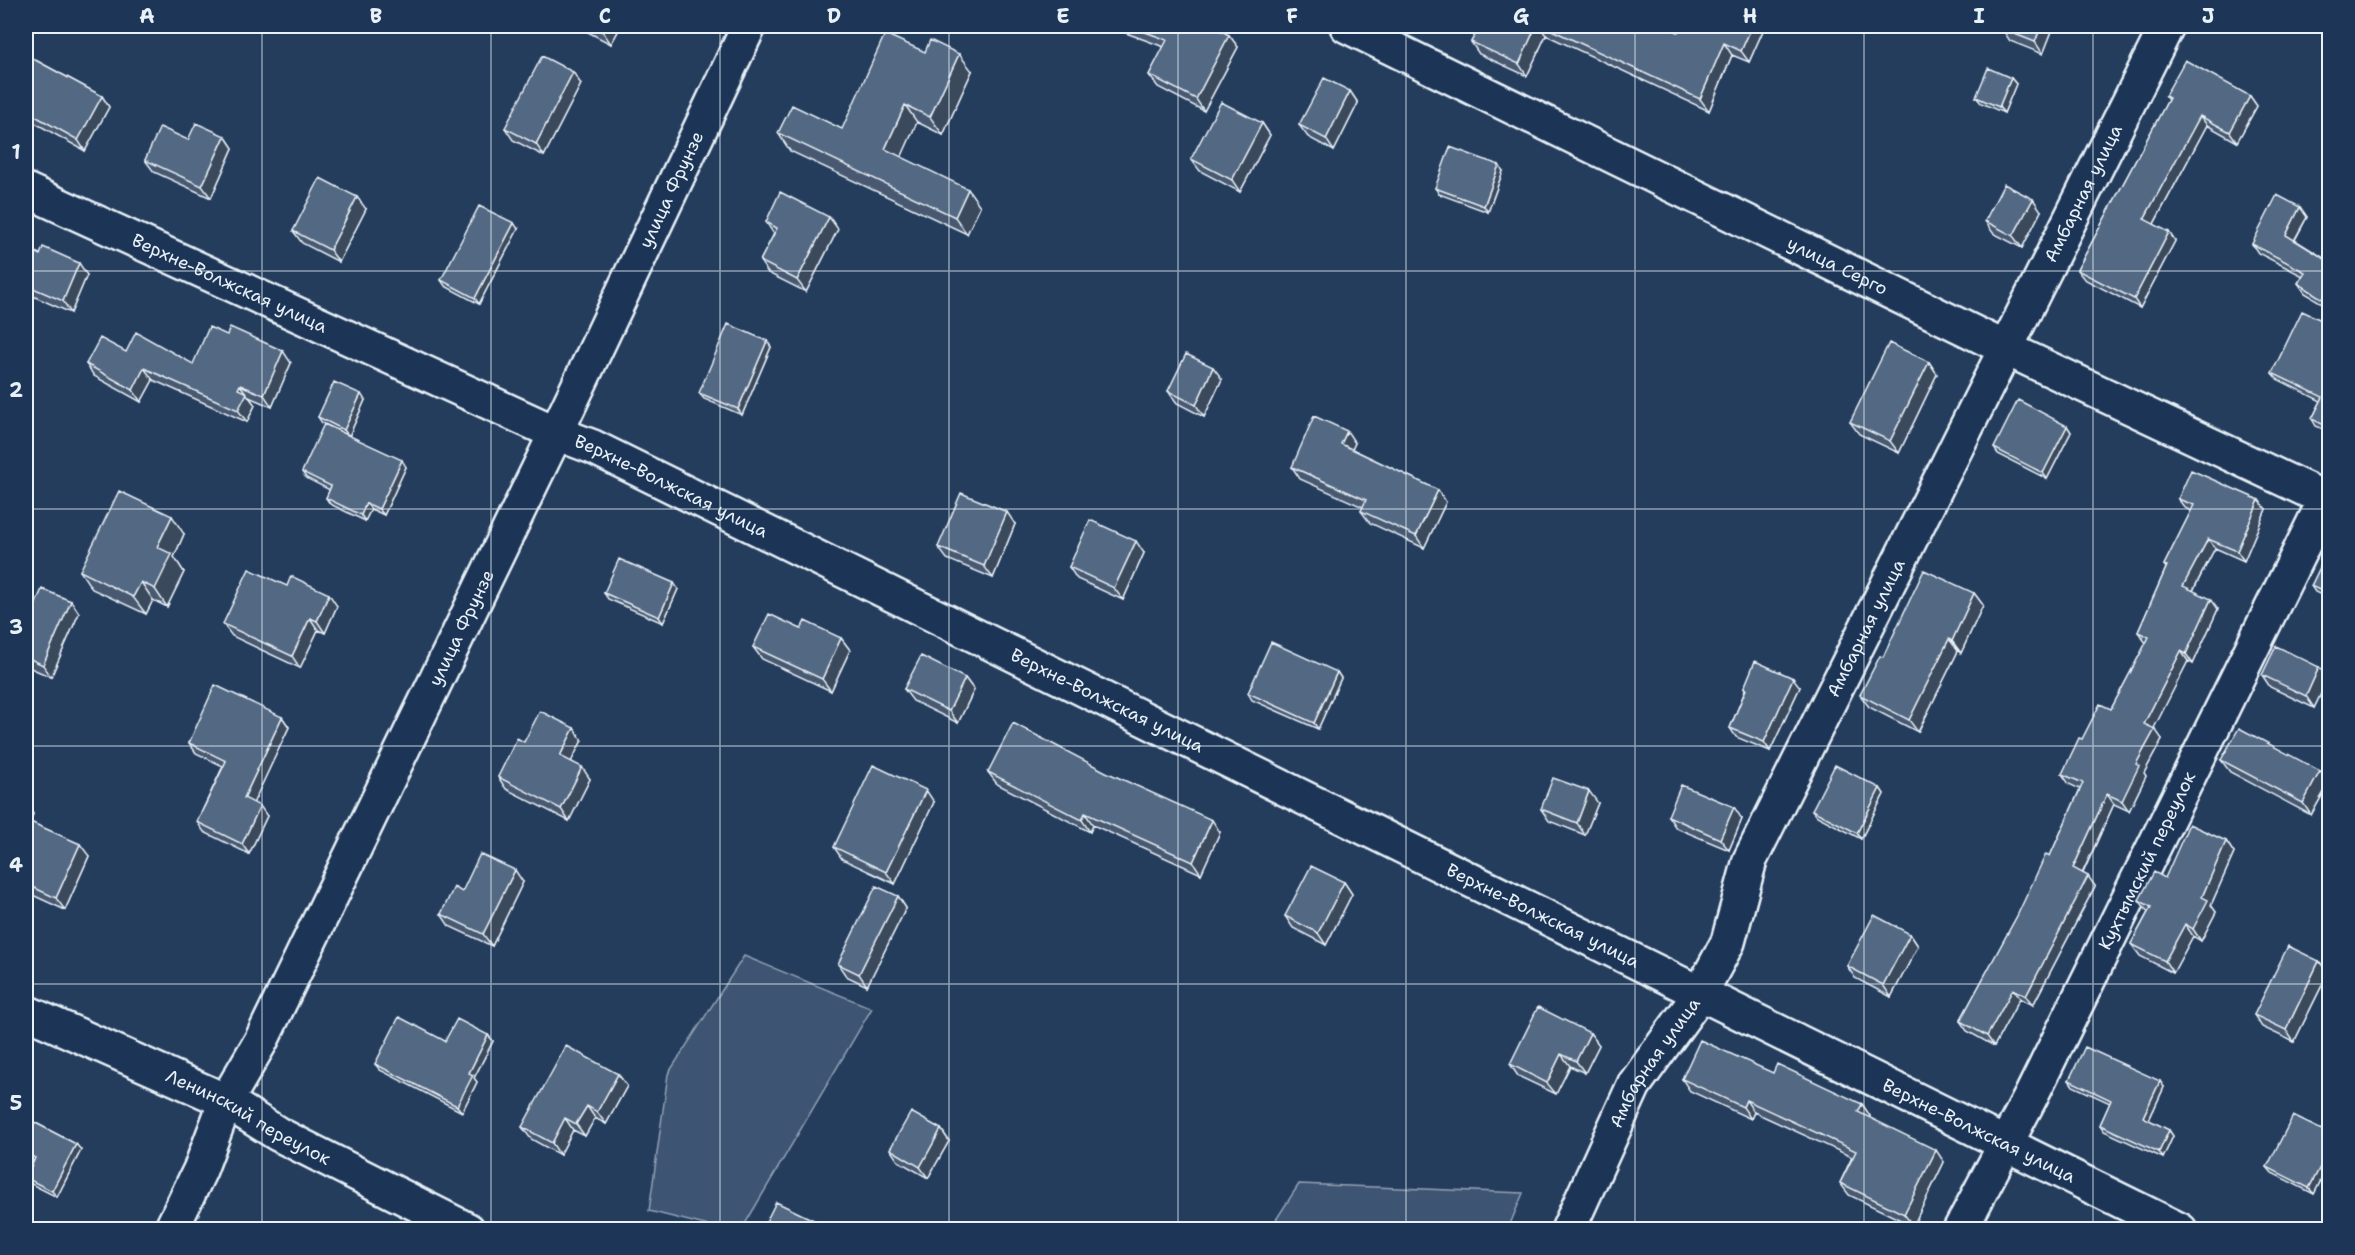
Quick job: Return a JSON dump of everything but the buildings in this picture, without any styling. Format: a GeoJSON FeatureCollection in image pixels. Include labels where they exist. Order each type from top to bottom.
{"type":"FeatureCollection","features":[{"type":"Feature","properties":{"kind":"street","name":"улица Фрунзе"},"geometry":{"type":"LineString","coordinates":[[171,1230],[200,1170],[226,1101],[261,1041],[556,433],[749,26]]}},
{"type":"Feature","properties":{"kind":"street","name":"улица Серго"},"geometry":{"type":"LineString","coordinates":[[1347,26],[2005,348],[2328,497]]}},
{"type":"Feature","properties":{"kind":"street","name":"Амбарная улица"},"geometry":{"type":"LineString","coordinates":[[1568,1230],[1634,1085],[1701,994],[1728,942],[1750,860],[2167,26]]}},
{"type":"Feature","properties":{"kind":"street","name":"Верхне-Волжская улица"},"geometry":{"type":"LineString","coordinates":[[26,190],[556,433],[603,452],[2180,1230]]}},
{"type":"Feature","properties":{"kind":"street","name":"Кухтымский переулок"},"geometry":{"type":"LineString","coordinates":[[1960,1230],[2328,497]]}},
{"type":"Feature","properties":{"kind":"street","name":"Ленинский переулок"},"geometry":{"type":"LineString","coordinates":[[26,1012],[226,1101],[278,1134],[468,1230]]}},
{"type":"Feature","properties":{"kind":"shaded area"},"geometry":{"type":"Polygon","coordinates":[[[744,956],[872,1008],[742,1229],[721,1229],[649,1211],[668,1074],[744,956]]]}},
{"type":"Feature","properties":{"kind":"shaded area"},"geometry":{"type":"Polygon","coordinates":[[[1299,1184],[1523,1193],[1508,1229],[1270,1229],[1299,1184]]]}}]}
